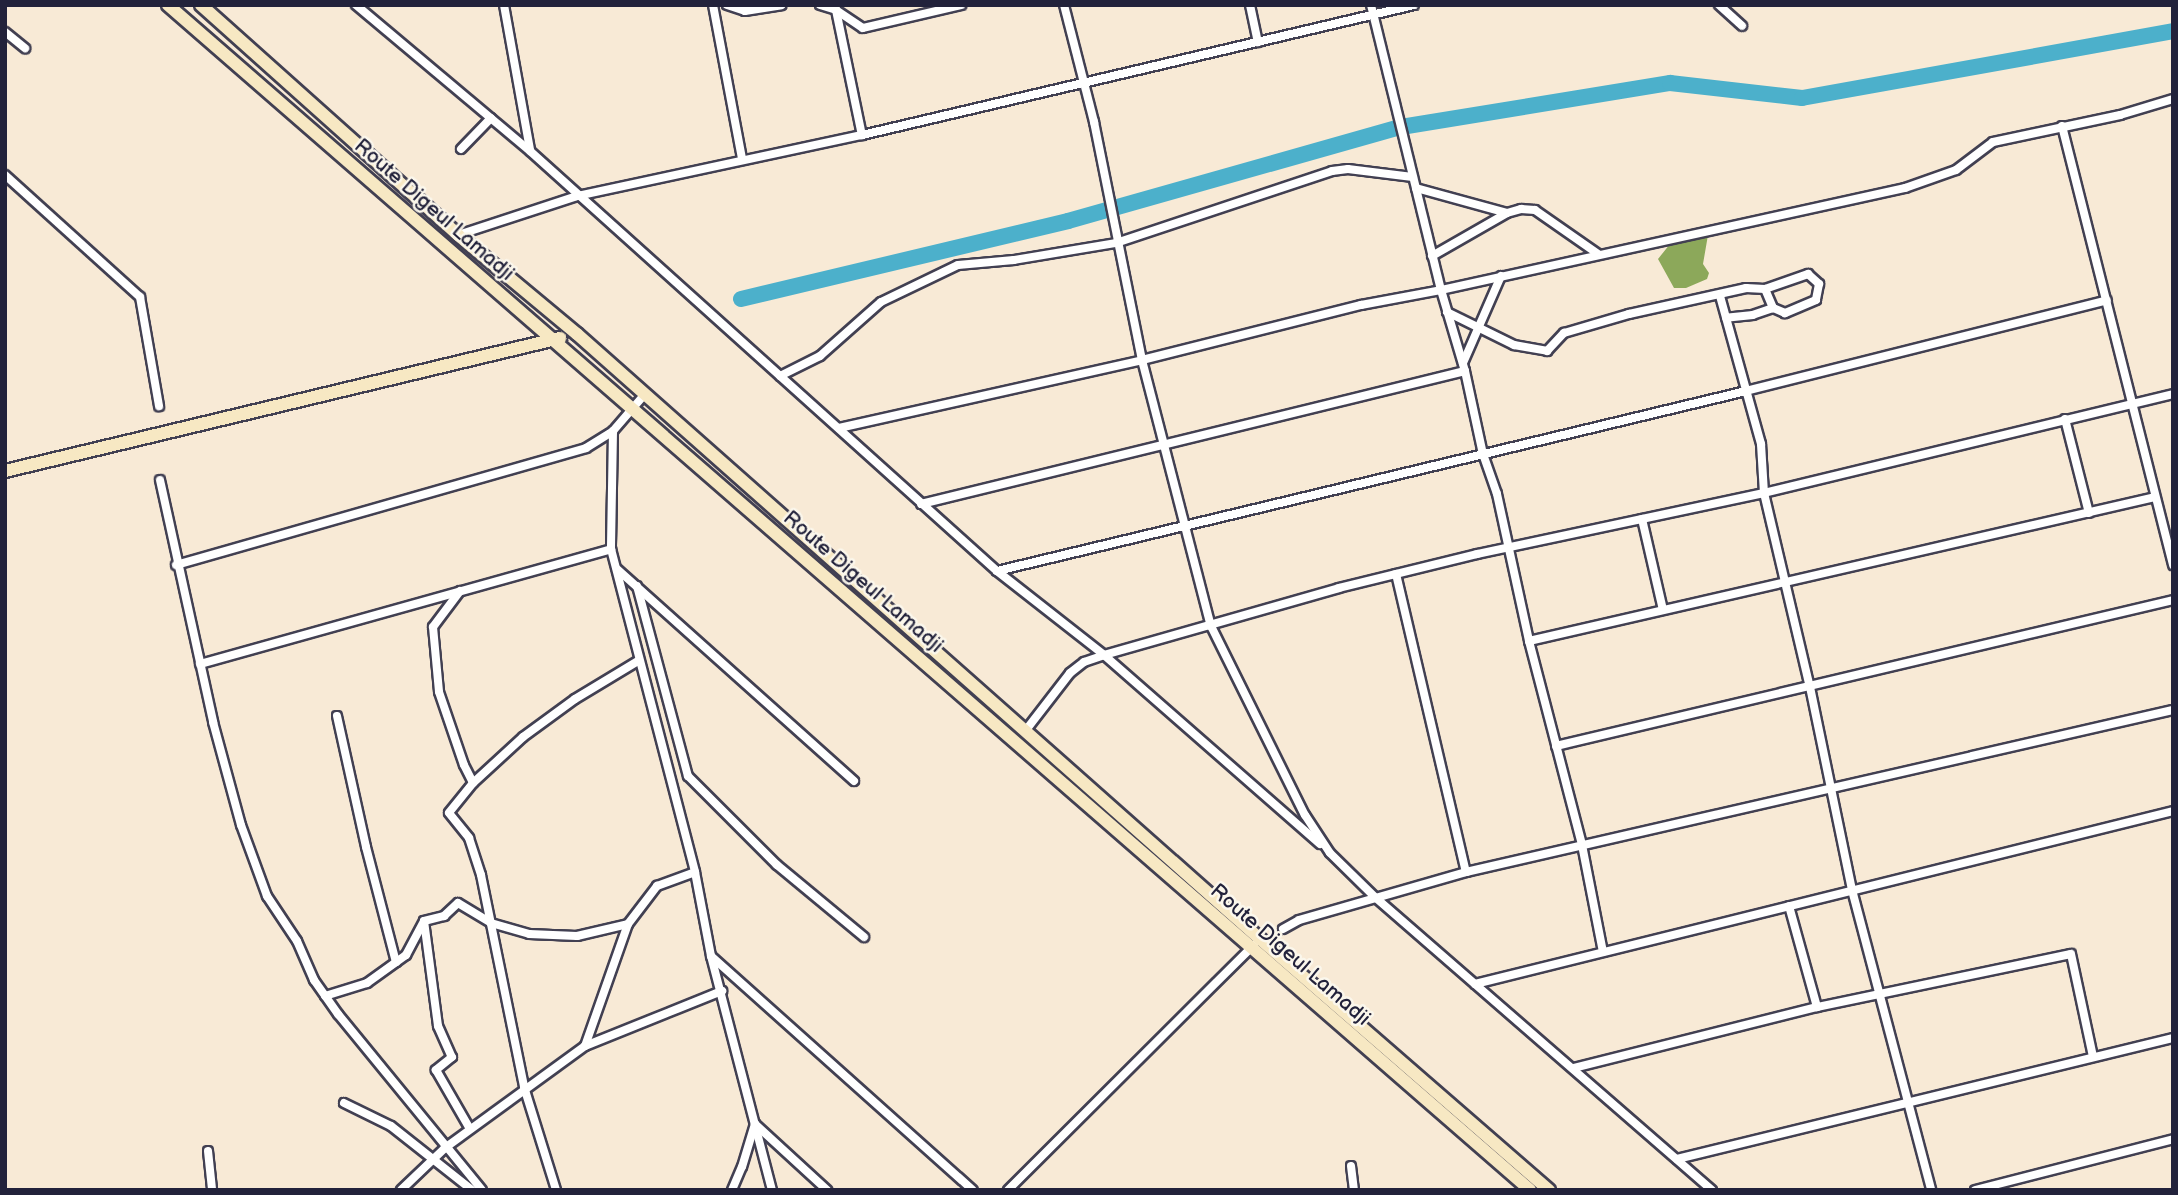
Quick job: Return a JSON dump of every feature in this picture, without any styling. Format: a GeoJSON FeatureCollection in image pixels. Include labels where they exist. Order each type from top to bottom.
{"type":"FeatureCollection","features":[{"type":"Feature","properties":{"kind":"main road","name":"Route Digeul Lamadji"},"geometry":{"type":"LineString","coordinates":[[168,5],[1256,943],[1549,1190]]}},
{"type":"Feature","properties":{"kind":"main road","name":"Route Digeul Lamadji"},"geometry":{"type":"LineString","coordinates":[[202,5],[458,235],[577,334],[1026,730],[1256,943],[1530,1190]]}},
{"type":"Feature","properties":{"kind":"main road"},"geometry":{"type":"LineString","coordinates":[[5,471],[577,334]]}},
{"type":"Feature","properties":{"kind":"street"},"geometry":{"type":"LineString","coordinates":[[355,5],[530,151],[921,504],[998,571],[1104,654],[1330,853],[1376,898],[1712,1190]]}},
{"type":"Feature","properties":{"kind":"street"},"geometry":{"type":"LineString","coordinates":[[504,5],[530,151]]}},
{"type":"Feature","properties":{"kind":"street"},"geometry":{"type":"LineString","coordinates":[[713,5],[742,158]]}},
{"type":"Feature","properties":{"kind":"street"},"geometry":{"type":"LineString","coordinates":[[727,5],[746,11],[782,5]]}},
{"type":"Feature","properties":{"kind":"street"},"geometry":{"type":"LineString","coordinates":[[820,5],[836,10],[863,28],[961,5]]}},
{"type":"Feature","properties":{"kind":"street"},"geometry":{"type":"LineString","coordinates":[[1064,5],[1094,122],[1116,243],[1142,360],[1210,626],[1305,815],[1330,853]]}},
{"type":"Feature","properties":{"kind":"street"},"geometry":{"type":"LineString","coordinates":[[1250,5],[1258,42]]}},
{"type":"Feature","properties":{"kind":"street"},"geometry":{"type":"LineString","coordinates":[[458,235],[577,196],[742,158],[862,135],[1258,42],[1373,10],[1414,5]]}},
{"type":"Feature","properties":{"kind":"street"},"geometry":{"type":"LineString","coordinates":[[1718,5],[1742,26]]}},
{"type":"Feature","properties":{"kind":"street"},"geometry":{"type":"LineString","coordinates":[[836,10],[862,135]]}},
{"type":"Feature","properties":{"kind":"street"},"geometry":{"type":"LineString","coordinates":[[1373,10],[1432,256],[1464,368],[1483,454],[1509,547],[1529,641],[1582,845],[1603,952]]}},
{"type":"Feature","properties":{"kind":"street"},"geometry":{"type":"LineString","coordinates":[[5,32],[25,48]]}},
{"type":"Feature","properties":{"kind":"street"},"geometry":{"type":"LineString","coordinates":[[839,428],[1142,360],[1349,307],[1441,290],[1905,188],[1956,170],[1993,142],[2120,115],[2173,99]]}},
{"type":"Feature","properties":{"kind":"street"},"geometry":{"type":"LineString","coordinates":[[461,149],[491,118]]}},
{"type":"Feature","properties":{"kind":"street"},"geometry":{"type":"LineString","coordinates":[[2062,126],[2173,565]]}},
{"type":"Feature","properties":{"kind":"street"},"geometry":{"type":"LineString","coordinates":[[780,376],[820,356],[881,302],[958,265],[1014,260],[1116,243],[1332,171],[1348,169],[1413,177]]}},
{"type":"Feature","properties":{"kind":"street"},"geometry":{"type":"LineString","coordinates":[[5,175],[140,297],[159,406]]}},
{"type":"Feature","properties":{"kind":"street"},"geometry":{"type":"LineString","coordinates":[[1416,188],[1507,213]]}},
{"type":"Feature","properties":{"kind":"street"},"geometry":{"type":"LineString","coordinates":[[1432,256],[1507,213],[1521,209],[1535,210],[1598,254]]}},
{"type":"Feature","properties":{"kind":"street"},"geometry":{"type":"LineString","coordinates":[[1447,312],[1514,345],[1547,351],[1564,333],[1668,304],[1720,296],[1746,288],[1765,289],[1808,274],[1819,285],[1816,300],[1784,313],[1773,308],[1765,289]]}},
{"type":"Feature","properties":{"kind":"street"},"geometry":{"type":"LineString","coordinates":[[1464,368],[1501,276]]}},
{"type":"Feature","properties":{"kind":"street"},"geometry":{"type":"LineString","coordinates":[[1720,296],[1761,444],[1764,493],[1810,687],[1852,890],[1931,1190]]}},
{"type":"Feature","properties":{"kind":"street"},"geometry":{"type":"LineString","coordinates":[[998,571],[1746,391],[2107,300]]}},
{"type":"Feature","properties":{"kind":"street"},"geometry":{"type":"LineString","coordinates":[[1726,318],[1753,315],[1773,308]]}},
{"type":"Feature","properties":{"kind":"street"},"geometry":{"type":"LineString","coordinates":[[921,504],[1464,368]]}},
{"type":"Feature","properties":{"kind":"street"},"geometry":{"type":"LineString","coordinates":[[176,565],[586,448],[613,432],[645,394]]}},
{"type":"Feature","properties":{"kind":"street"},"geometry":{"type":"LineString","coordinates":[[1026,730],[1070,673],[1084,662],[1104,654],[1396,574],[1764,493],[2173,394]]}},
{"type":"Feature","properties":{"kind":"street"},"geometry":{"type":"LineString","coordinates":[[2065,419],[2089,513]]}},
{"type":"Feature","properties":{"kind":"street"},"geometry":{"type":"LineString","coordinates":[[613,432],[611,549],[695,872],[711,956],[772,1190]]}},
{"type":"Feature","properties":{"kind":"street"},"geometry":{"type":"LineString","coordinates":[[160,480],[176,565],[241,825],[267,896],[297,941],[314,980],[368,1054],[481,1190]]}},
{"type":"Feature","properties":{"kind":"street"},"geometry":{"type":"LineString","coordinates":[[1529,641],[2155,497]]}},
{"type":"Feature","properties":{"kind":"street"},"geometry":{"type":"LineString","coordinates":[[1642,519],[1663,610]]}},
{"type":"Feature","properties":{"kind":"street"},"geometry":{"type":"LineString","coordinates":[[200,664],[611,549]]}},
{"type":"Feature","properties":{"kind":"street"},"geometry":{"type":"LineString","coordinates":[[617,569],[854,781]]}},
{"type":"Feature","properties":{"kind":"street"},"geometry":{"type":"LineString","coordinates":[[1396,574],[1466,872]]}},
{"type":"Feature","properties":{"kind":"street"},"geometry":{"type":"LineString","coordinates":[[637,586],[688,776],[777,865],[864,937]]}},
{"type":"Feature","properties":{"kind":"street"},"geometry":{"type":"LineString","coordinates":[[460,591],[433,627],[439,692],[464,765],[473,783]]}},
{"type":"Feature","properties":{"kind":"street"},"geometry":{"type":"LineString","coordinates":[[1556,746],[2173,600]]}},
{"type":"Feature","properties":{"kind":"street"},"geometry":{"type":"LineString","coordinates":[[556,1190],[524,1087],[481,875],[469,838],[449,813],[473,783],[523,737],[575,699],[638,661]]}},
{"type":"Feature","properties":{"kind":"street"},"geometry":{"type":"LineString","coordinates":[[1283,929],[1299,920],[1466,872],[2173,709]]}},
{"type":"Feature","properties":{"kind":"street"},"geometry":{"type":"LineString","coordinates":[[337,716],[366,847],[396,962]]}},
{"type":"Feature","properties":{"kind":"street"},"geometry":{"type":"LineString","coordinates":[[1475,984],[2173,811]]}},
{"type":"Feature","properties":{"kind":"street"},"geometry":{"type":"LineString","coordinates":[[585,1045],[628,924],[656,886],[695,872]]}},
{"type":"Feature","properties":{"kind":"street"},"geometry":{"type":"LineString","coordinates":[[326,996],[367,984],[406,955],[424,922],[444,916],[458,902],[491,923],[529,934],[577,936],[628,924]]}},
{"type":"Feature","properties":{"kind":"street"},"geometry":{"type":"LineString","coordinates":[[1789,906],[1817,1007]]}},
{"type":"Feature","properties":{"kind":"street"},"geometry":{"type":"LineString","coordinates":[[424,922],[438,1026],[452,1058],[436,1070],[470,1129]]}},
{"type":"Feature","properties":{"kind":"street"},"geometry":{"type":"LineString","coordinates":[[1008,1190],[1256,943]]}},
{"type":"Feature","properties":{"kind":"street"},"geometry":{"type":"LineString","coordinates":[[1574,1068],[1817,1007],[2071,954],[2093,1057]]}},
{"type":"Feature","properties":{"kind":"street"},"geometry":{"type":"LineString","coordinates":[[711,956],[973,1190]]}},
{"type":"Feature","properties":{"kind":"street"},"geometry":{"type":"LineString","coordinates":[[401,1190],[445,1148],[524,1087],[585,1045],[722,991]]}},
{"type":"Feature","properties":{"kind":"street"},"geometry":{"type":"LineString","coordinates":[[1677,1159],[2173,1038]]}},
{"type":"Feature","properties":{"kind":"street"},"geometry":{"type":"LineString","coordinates":[[344,1103],[391,1126],[472,1190]]}},
{"type":"Feature","properties":{"kind":"street"},"geometry":{"type":"LineString","coordinates":[[732,1190],[743,1167],[755,1124]]}},
{"type":"Feature","properties":{"kind":"street"},"geometry":{"type":"LineString","coordinates":[[755,1124],[827,1190]]}},
{"type":"Feature","properties":{"kind":"street"},"geometry":{"type":"LineString","coordinates":[[1975,1190],[2173,1139]]}},
{"type":"Feature","properties":{"kind":"street"},"geometry":{"type":"LineString","coordinates":[[208,1151],[212,1190]]}},
{"type":"Feature","properties":{"kind":"street"},"geometry":{"type":"LineString","coordinates":[[1350,1166],[1354,1190]]}},
{"type":"Feature","properties":{"kind":"green space"},"geometry":{"type":"Polygon","coordinates":[[[1708,235],[1703,264],[1709,273],[1707,279],[1686,288],[1674,288],[1658,259],[1670,244],[1708,235]]]}},
{"type":"Feature","properties":{"kind":"waterway"},"geometry":{"type":"LineString","coordinates":[[741,299],[1068,221],[1401,127],[1670,83],[1802,98],[2173,31]]}}]}
